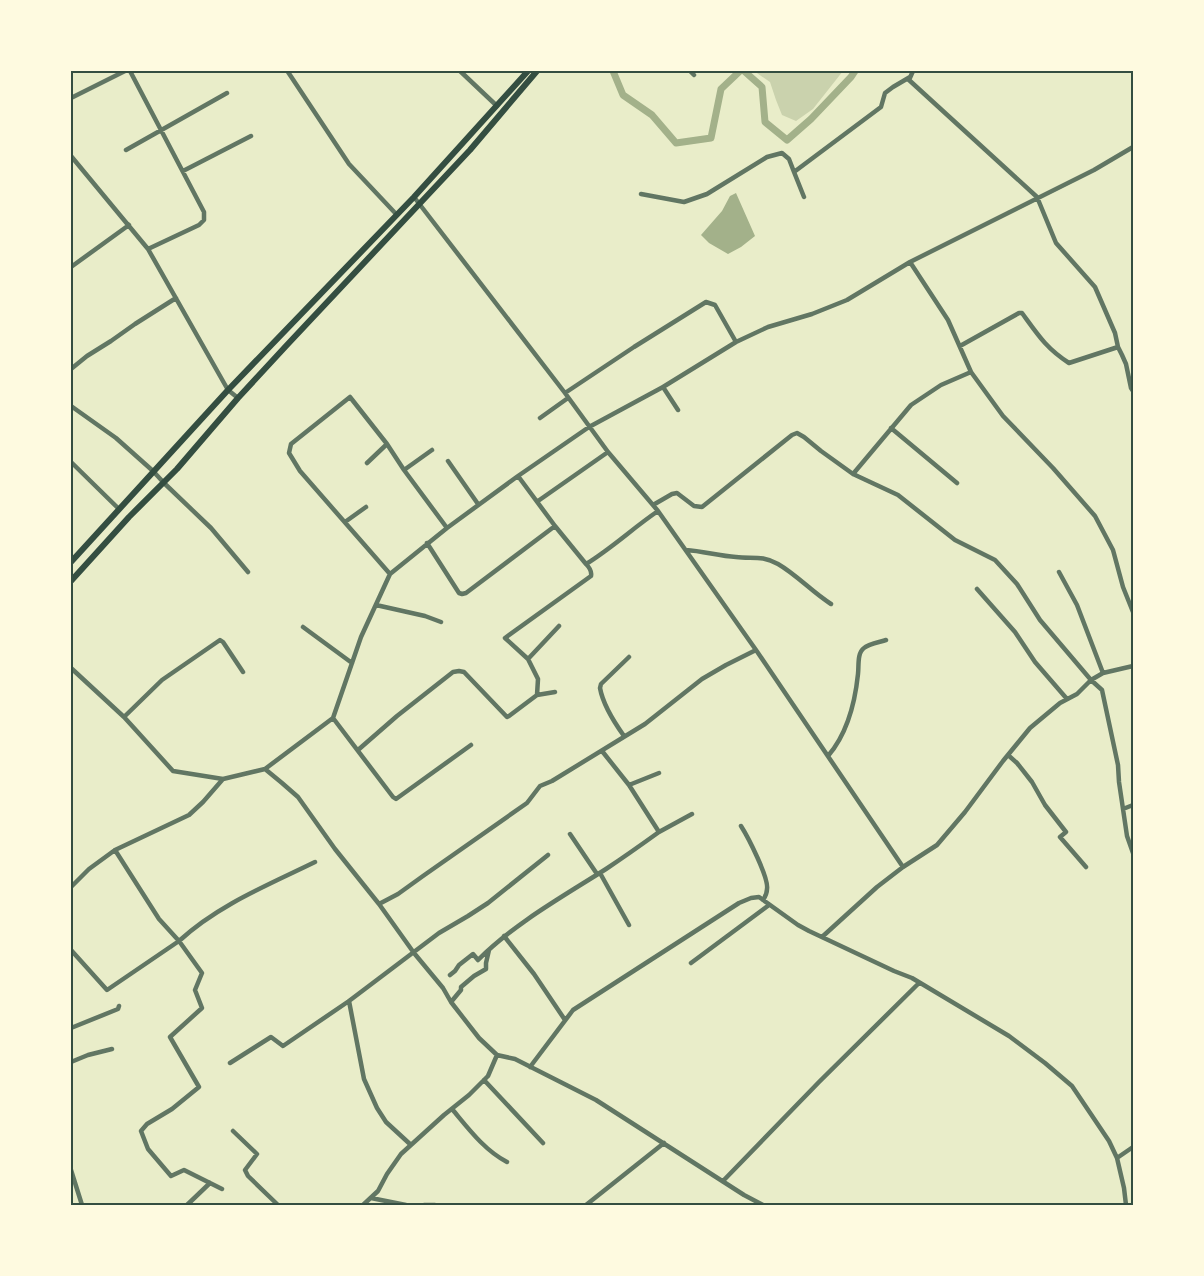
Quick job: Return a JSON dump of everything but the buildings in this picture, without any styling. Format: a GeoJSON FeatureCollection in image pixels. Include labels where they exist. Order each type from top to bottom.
{"type":"FeatureCollection","features":[{"type":"Feature","properties":{"kind":"main road"},"geometry":{"type":"LineString","coordinates":[[71,562],[228,390],[414,197],[528,71]]}},
{"type":"Feature","properties":{"kind":"main road"},"geometry":{"type":"LineString","coordinates":[[71,581],[177,469],[238,398],[318,311],[420,205],[537,71]]}},
{"type":"Feature","properties":{"kind":"main road"},"geometry":{"type":"LineString","coordinates":[[311,304],[318,311]]}},
{"type":"Feature","properties":{"kind":"main road"},"geometry":{"type":"LineString","coordinates":[[97,535],[105,543]]}},
{"type":"Feature","properties":{"kind":"street"},"geometry":{"type":"LineString","coordinates":[[71,98],[125,71]]}},
{"type":"Feature","properties":{"kind":"street"},"geometry":{"type":"LineString","coordinates":[[130,71],[204,212],[204,220],[199,225],[148,249]]}},
{"type":"Feature","properties":{"kind":"street"},"geometry":{"type":"LineString","coordinates":[[460,71],[497,106]]}},
{"type":"Feature","properties":{"kind":"street"},"geometry":{"type":"LineString","coordinates":[[794,172],[881,107],[885,93],[910,78],[913,71]]}},
{"type":"Feature","properties":{"kind":"street"},"geometry":{"type":"LineString","coordinates":[[288,72],[349,164],[397,215]]}},
{"type":"Feature","properties":{"kind":"street"},"geometry":{"type":"LineString","coordinates":[[910,78],[909,80],[1037,198],[1056,244],[1095,287],[1115,333],[1118,348],[1126,364],[1130,388],[1133,391]]}},
{"type":"Feature","properties":{"kind":"street"},"geometry":{"type":"LineString","coordinates":[[126,150],[227,93]]}},
{"type":"Feature","properties":{"kind":"street"},"geometry":{"type":"LineString","coordinates":[[183,172],[251,136]]}},
{"type":"Feature","properties":{"kind":"street"},"geometry":{"type":"LineString","coordinates":[[71,668],[124,717],[173,771],[223,779],[265,769],[333,718],[361,637],[390,574],[478,504],[589,427],[663,387],[736,342],[768,328],[812,314],[846,300],[910,262],[1094,170],[1133,147]]}},
{"type":"Feature","properties":{"kind":"street"},"geometry":{"type":"LineString","coordinates":[[642,194],[684,202],[707,194],[767,157],[782,153],[789,159],[804,197]]}},
{"type":"Feature","properties":{"kind":"street"},"geometry":{"type":"LineString","coordinates":[[71,156],[148,249],[228,390],[238,398]]}},
{"type":"Feature","properties":{"kind":"street"},"geometry":{"type":"LineString","coordinates":[[414,197],[608,452],[658,511],[756,650],[903,867]]}},
{"type":"Feature","properties":{"kind":"street"},"geometry":{"type":"LineString","coordinates":[[71,267],[129,225]]}},
{"type":"Feature","properties":{"kind":"street"},"geometry":{"type":"LineString","coordinates":[[910,262],[948,320],[971,372],[1003,416],[1096,516],[1113,550],[1123,588],[1133,612]]}},
{"type":"Feature","properties":{"kind":"street"},"geometry":{"type":"LineString","coordinates":[[71,369],[87,356],[176,298]]}},
{"type":"Feature","properties":{"kind":"street"},"geometry":{"type":"LineString","coordinates":[[540,418],[566,396],[634,347],[706,302],[715,305],[736,342]]}},
{"type":"Feature","properties":{"kind":"street"},"geometry":{"type":"LineString","coordinates":[[960,346],[1018,312],[1022,313],[1042,341],[1056,354],[1070,363],[1118,348]]}},
{"type":"Feature","properties":{"kind":"street"},"geometry":{"type":"LineString","coordinates":[[853,474],[911,405],[941,385],[971,372]]}},
{"type":"Feature","properties":{"kind":"street"},"geometry":{"type":"LineString","coordinates":[[663,387],[678,410]]}},
{"type":"Feature","properties":{"kind":"street"},"geometry":{"type":"LineString","coordinates":[[390,574],[300,471],[289,453],[292,444],[350,397],[387,444],[446,528]]}},
{"type":"Feature","properties":{"kind":"street"},"geometry":{"type":"LineString","coordinates":[[71,406],[116,438],[154,471],[211,528],[248,572]]}},
{"type":"Feature","properties":{"kind":"street"},"geometry":{"type":"LineString","coordinates":[[891,428],[956,483]]}},
{"type":"Feature","properties":{"kind":"street"},"geometry":{"type":"LineString","coordinates":[[653,505],[677,493],[694,506],[702,507],[797,433],[853,474],[898,495],[955,540],[995,560],[1017,584],[1040,620],[1091,680],[1102,690],[1118,765],[1127,836],[1133,852]]}},
{"type":"Feature","properties":{"kind":"street"},"geometry":{"type":"LineString","coordinates":[[368,463],[387,444]]}},
{"type":"Feature","properties":{"kind":"street"},"geometry":{"type":"LineString","coordinates":[[404,470],[432,450]]}},
{"type":"Feature","properties":{"kind":"street"},"geometry":{"type":"LineString","coordinates":[[538,501],[608,452]]}},
{"type":"Feature","properties":{"kind":"street"},"geometry":{"type":"LineString","coordinates":[[448,461],[478,504]]}},
{"type":"Feature","properties":{"kind":"street"},"geometry":{"type":"LineString","coordinates":[[71,462],[120,509]]}},
{"type":"Feature","properties":{"kind":"street"},"geometry":{"type":"LineString","coordinates":[[499,641],[506,638],[591,576],[592,573],[518,476]]}},
{"type":"Feature","properties":{"kind":"street"},"geometry":{"type":"LineString","coordinates":[[345,522],[366,507]]}},
{"type":"Feature","properties":{"kind":"street"},"geometry":{"type":"LineString","coordinates":[[586,564],[658,511]]}},
{"type":"Feature","properties":{"kind":"street"},"geometry":{"type":"LineString","coordinates":[[427,543],[459,593],[462,594],[555,526]]}},
{"type":"Feature","properties":{"kind":"street"},"geometry":{"type":"LineString","coordinates":[[686,550],[738,558],[760,557],[769,560],[831,604]]}},
{"type":"Feature","properties":{"kind":"street"},"geometry":{"type":"LineString","coordinates":[[1059,572],[1077,605],[1103,673]]}},
{"type":"Feature","properties":{"kind":"street"},"geometry":{"type":"LineString","coordinates":[[977,588],[1015,632],[1035,662],[1067,699]]}},
{"type":"Feature","properties":{"kind":"street"},"geometry":{"type":"LineString","coordinates":[[376,605],[424,616],[441,622]]}},
{"type":"Feature","properties":{"kind":"street"},"geometry":{"type":"LineString","coordinates":[[528,659],[559,626]]}},
{"type":"Feature","properties":{"kind":"street"},"geometry":{"type":"LineString","coordinates":[[303,627],[352,663]]}},
{"type":"Feature","properties":{"kind":"street"},"geometry":{"type":"LineString","coordinates":[[506,638],[528,659],[538,679],[537,695]]}},
{"type":"Feature","properties":{"kind":"street"},"geometry":{"type":"LineString","coordinates":[[124,717],[162,680],[220,640],[243,672]]}},
{"type":"Feature","properties":{"kind":"street"},"geometry":{"type":"LineString","coordinates":[[828,756],[834,750],[845,731],[854,697],[860,654],[864,648],[886,640]]}},
{"type":"Feature","properties":{"kind":"street"},"geometry":{"type":"LineString","coordinates":[[379,904],[398,894],[527,803],[540,786],[552,781],[645,724],[702,679],[756,650]]}},
{"type":"Feature","properties":{"kind":"street"},"geometry":{"type":"LineString","coordinates":[[624,736],[604,702],[600,688],[601,684],[629,657]]}},
{"type":"Feature","properties":{"kind":"street"},"geometry":{"type":"LineString","coordinates":[[822,937],[877,887],[903,867],[938,845],[1030,728],[1060,703],[1077,694],[1091,680],[1103,673],[1133,666]]}},
{"type":"Feature","properties":{"kind":"street"},"geometry":{"type":"LineString","coordinates":[[358,750],[397,716],[453,672],[464,672],[507,717],[537,695],[554,692]]}},
{"type":"Feature","properties":{"kind":"street"},"geometry":{"type":"LineString","coordinates":[[333,718],[396,799],[471,745]]}},
{"type":"Feature","properties":{"kind":"street"},"geometry":{"type":"LineString","coordinates":[[602,751],[628,785],[659,832]]}},
{"type":"Feature","properties":{"kind":"street"},"geometry":{"type":"LineString","coordinates":[[1008,755],[1017,762],[1032,782],[1045,805],[1066,832],[1060,837],[1086,867]]}},
{"type":"Feature","properties":{"kind":"street"},"geometry":{"type":"LineString","coordinates":[[265,769],[298,797],[335,849],[443,988],[451,1002],[479,1038],[497,1055],[515,1059],[596,1100],[744,1195],[763,1205]]}},
{"type":"Feature","properties":{"kind":"street"},"geometry":{"type":"LineString","coordinates":[[628,785],[659,773]]}},
{"type":"Feature","properties":{"kind":"street"},"geometry":{"type":"LineString","coordinates":[[71,887],[89,869],[115,850],[189,815],[223,779]]}},
{"type":"Feature","properties":{"kind":"street"},"geometry":{"type":"LineString","coordinates":[[1123,809],[1133,805]]}},
{"type":"Feature","properties":{"kind":"street"},"geometry":{"type":"LineString","coordinates":[[450,975],[473,954],[478,960],[504,936],[541,909],[659,832],[692,814]]}},
{"type":"Feature","properties":{"kind":"street"},"geometry":{"type":"LineString","coordinates":[[740,826],[746,834],[766,875],[768,888],[763,900]]}},
{"type":"Feature","properties":{"kind":"street"},"geometry":{"type":"LineString","coordinates":[[570,834],[598,873],[628,925]]}},
{"type":"Feature","properties":{"kind":"street"},"geometry":{"type":"LineString","coordinates":[[115,850],[159,919],[179,941],[202,973],[195,990],[202,1008],[170,1037],[199,1087],[172,1109],[147,1124],[142,1131],[148,1149],[172,1176],[184,1170],[222,1189]]}},
{"type":"Feature","properties":{"kind":"street"},"geometry":{"type":"LineString","coordinates":[[230,1063],[272,1037],[283,1046],[349,1002],[439,933],[488,903],[548,855]]}},
{"type":"Feature","properties":{"kind":"street"},"geometry":{"type":"LineString","coordinates":[[71,950],[106,990],[231,904],[315,862]]}},
{"type":"Feature","properties":{"kind":"street"},"geometry":{"type":"LineString","coordinates":[[530,1067],[573,1010],[739,903],[750,898],[759,897],[798,925],[912,978],[1008,1036],[1046,1063],[1072,1086],[1109,1141],[1117,1158],[1126,1205]]}},
{"type":"Feature","properties":{"kind":"street"},"geometry":{"type":"LineString","coordinates":[[691,963],[769,905]]}},
{"type":"Feature","properties":{"kind":"street"},"geometry":{"type":"LineString","coordinates":[[504,936],[534,974],[565,1020]]}},
{"type":"Feature","properties":{"kind":"street"},"geometry":{"type":"LineString","coordinates":[[451,1002],[462,990],[461,987],[486,969],[489,950]]}},
{"type":"Feature","properties":{"kind":"street"},"geometry":{"type":"LineString","coordinates":[[723,1181],[919,983]]}},
{"type":"Feature","properties":{"kind":"street"},"geometry":{"type":"LineString","coordinates":[[349,1002],[364,1079],[377,1108],[386,1122],[411,1145]]}},
{"type":"Feature","properties":{"kind":"street"},"geometry":{"type":"LineString","coordinates":[[71,1028],[118,1009],[119,1006]]}},
{"type":"Feature","properties":{"kind":"street"},"geometry":{"type":"LineString","coordinates":[[71,1062],[88,1055],[112,1049]]}},
{"type":"Feature","properties":{"kind":"street"},"geometry":{"type":"LineString","coordinates":[[363,1205],[378,1191],[401,1154],[488,1076],[497,1055]]}},
{"type":"Feature","properties":{"kind":"street"},"geometry":{"type":"LineString","coordinates":[[484,1080],[544,1143]]}},
{"type":"Feature","properties":{"kind":"street"},"geometry":{"type":"LineString","coordinates":[[452,1109],[476,1137],[507,1162]]}},
{"type":"Feature","properties":{"kind":"street"},"geometry":{"type":"LineString","coordinates":[[232,1131],[257,1154],[246,1170],[248,1176],[278,1205]]}},
{"type":"Feature","properties":{"kind":"street"},"geometry":{"type":"LineString","coordinates":[[586,1205],[664,1143]]}},
{"type":"Feature","properties":{"kind":"street"},"geometry":{"type":"LineString","coordinates":[[1117,1158],[1133,1147]]}},
{"type":"Feature","properties":{"kind":"street"},"geometry":{"type":"LineString","coordinates":[[71,1170],[82,1205]]}},
{"type":"Feature","properties":{"kind":"street"},"geometry":{"type":"LineString","coordinates":[[187,1205],[210,1183]]}},
{"type":"Feature","properties":{"kind":"street"},"geometry":{"type":"LineString","coordinates":[[371,1198],[406,1205]]}},
{"type":"Feature","properties":{"kind":"street"},"geometry":{"type":"LineString","coordinates":[[424,1205],[435,1205]]}},
{"type":"Feature","properties":{"kind":"shaded area"},"geometry":{"type":"Polygon","coordinates":[[[754,71],[843,71],[813,109],[796,121],[782,115],[770,82],[754,71]]]}},
{"type":"Feature","properties":{"kind":"shaded area"},"geometry":{"type":"Polygon","coordinates":[[[736,193],[755,236],[728,254],[709,243],[701,235],[722,211],[730,196],[736,193]]]}},
{"type":"Feature","properties":{"kind":"waterway"},"geometry":{"type":"LineString","coordinates":[[613,71],[623,95],[652,115],[676,143],[711,138],[721,89],[740,71]]}},
{"type":"Feature","properties":{"kind":"waterway"},"geometry":{"type":"LineString","coordinates":[[744,71],[762,87],[765,122],[787,140],[811,119],[855,71]]}}]}
